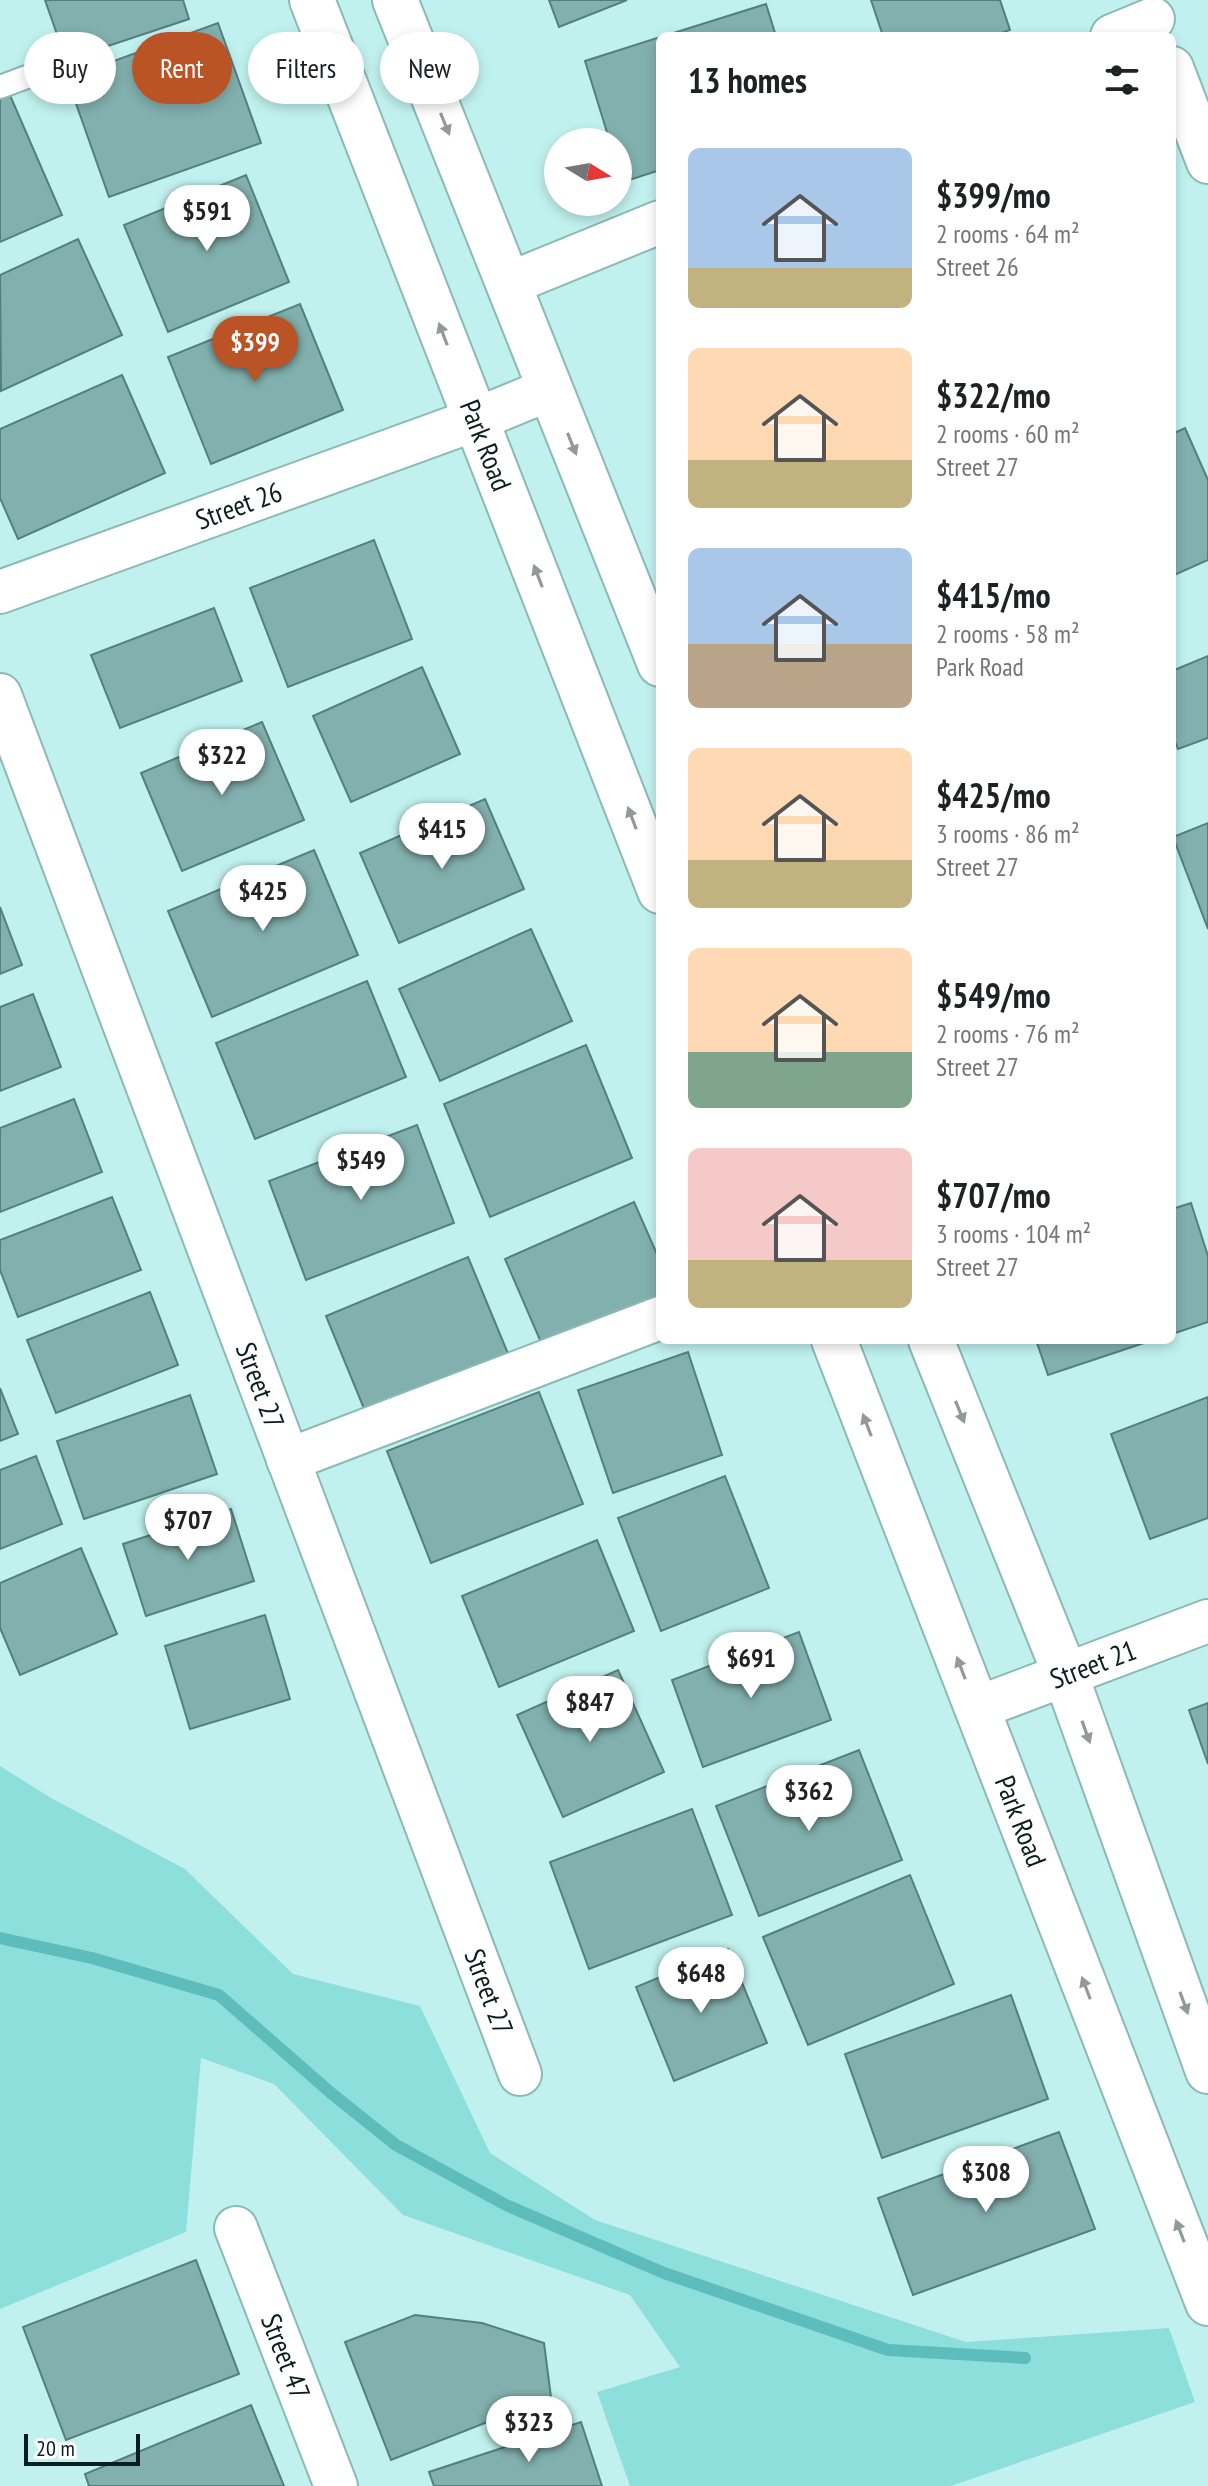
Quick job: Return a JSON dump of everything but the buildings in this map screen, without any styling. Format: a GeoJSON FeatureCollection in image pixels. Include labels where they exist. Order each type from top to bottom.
{"type":"FeatureCollection","features":[{"type":"Feature","properties":{"kind":"street","name":"Park Road"},"geometry":{"type":"LineString","coordinates":[[312,0],[656,881]]}},
{"type":"Feature","properties":{"kind":"street"},"geometry":{"type":"LineString","coordinates":[[395,0],[656,654]]}},
{"type":"Feature","properties":{"kind":"street"},"geometry":{"type":"LineString","coordinates":[[1121,32],[1153,18]]}},
{"type":"Feature","properties":{"kind":"street"},"geometry":{"type":"LineString","coordinates":[[1176,78],[1208,162]]}},
{"type":"Feature","properties":{"kind":"street"},"geometry":{"type":"LineString","coordinates":[[508,284],[656,224]]}},
{"type":"Feature","properties":{"kind":"street","name":"Street 26"},"geometry":{"type":"LineString","coordinates":[[0,592],[477,419],[550,389]]}},
{"type":"Feature","properties":{"kind":"street","name":"Street 27"},"geometry":{"type":"LineString","coordinates":[[0,695],[520,2074]]}},
{"type":"Feature","properties":{"kind":"street"},"geometry":{"type":"LineString","coordinates":[[288,1460],[656,1320]]}},
{"type":"Feature","properties":{"kind":"street","name":"Park Road"},"geometry":{"type":"LineString","coordinates":[[836,1344],[1208,2303]]}},
{"type":"Feature","properties":{"kind":"street"},"geometry":{"type":"LineString","coordinates":[[933,1344],[1066,1676],[1208,2071]]}},
{"type":"Feature","properties":{"kind":"street","name":"Street 21"},"geometry":{"type":"LineString","coordinates":[[977,1708],[1208,1621]]}},
{"type":"Feature","properties":{"kind":"street","name":"Street 47"},"geometry":{"type":"LineString","coordinates":[[236,2228],[336,2486]]}},
{"type":"Feature","properties":{"kind":"lane"},"geometry":{"type":"LineString","coordinates":[[0,87],[24,78]]}},
{"type":"Feature","properties":{"kind":"shaded area"},"geometry":{"type":"Polygon","coordinates":[[[0,1766],[51,1798],[185,1869],[293,1974],[420,2006],[490,2153],[595,2220],[966,2342],[1169,2328],[1195,2402],[951,2486],[630,2486],[597,2392],[680,2367],[630,2295],[403,2215],[274,2084],[201,2058],[186,2232],[0,2309],[0,1766]]]}},
{"type":"Feature","properties":{"kind":"waterway"},"geometry":{"type":"LineString","coordinates":[[0,1938],[92,1958],[219,1995],[396,2145],[506,2205],[664,2273],[888,2350],[1025,2358]]}}]}
